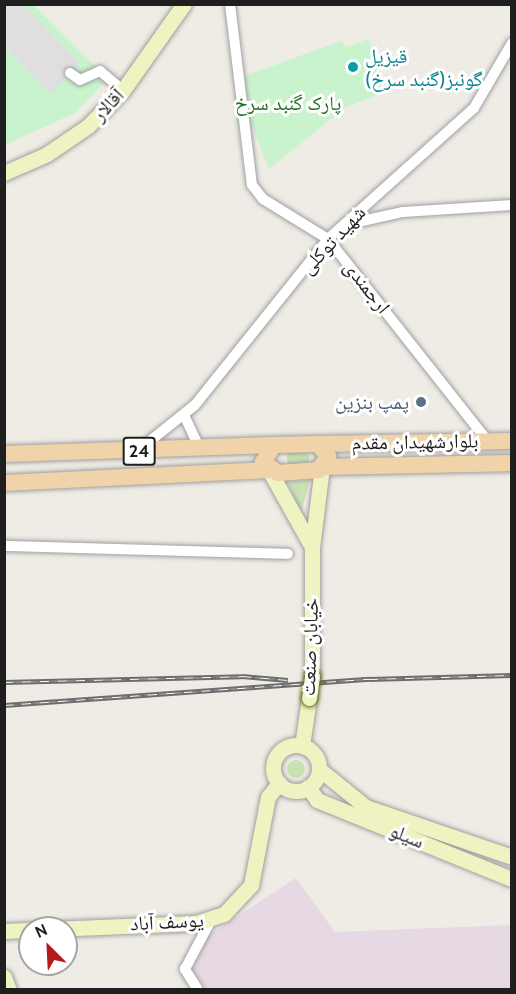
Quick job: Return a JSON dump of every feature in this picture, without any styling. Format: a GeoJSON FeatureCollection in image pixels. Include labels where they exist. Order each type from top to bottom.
{"type":"FeatureCollection","features":[{"type":"Feature","properties":{"kind":"main road","name":"بلوارشهیدان مقدم"},"geometry":{"type":"LineString","coordinates":[[318,444],[512,441]]}},
{"type":"Feature","properties":{"kind":"main road","name":"24"},"geometry":{"type":"LineString","coordinates":[[4,454],[318,444]]}},
{"type":"Feature","properties":{"kind":"main road"},"geometry":{"type":"LineString","coordinates":[[318,444],[327,452],[322,467]]}},
{"type":"Feature","properties":{"kind":"main road"},"geometry":{"type":"LineString","coordinates":[[269,470],[262,458],[274,445]]}},
{"type":"Feature","properties":{"kind":"main road","name":"بلوارشهیدان مقدم"},"geometry":{"type":"LineString","coordinates":[[322,467],[512,464]]}},
{"type":"Feature","properties":{"kind":"main road","name":"24"},"geometry":{"type":"LineString","coordinates":[[4,483],[322,467]]}},
{"type":"Feature","properties":{"kind":"street","name":"آقالار"},"geometry":{"type":"LineString","coordinates":[[4,173],[47,154],[88,126],[123,90],[184,4]]}},
{"type":"Feature","properties":{"kind":"street","name":"ارجمندی"},"geometry":{"type":"LineString","coordinates":[[230,4],[252,185],[263,199],[328,239],[483,435],[482,441]]}},
{"type":"Feature","properties":{"kind":"street","name":"شهید توکلی"},"geometry":{"type":"LineString","coordinates":[[137,451],[184,416],[328,239],[474,108],[512,43]]}},
{"type":"Feature","properties":{"kind":"street"},"geometry":{"type":"LineString","coordinates":[[70,73],[80,80],[100,71],[123,90]]}},
{"type":"Feature","properties":{"kind":"street"},"geometry":{"type":"LineString","coordinates":[[362,221],[403,212],[512,205]]}},
{"type":"Feature","properties":{"kind":"street"},"geometry":{"type":"LineString","coordinates":[[184,416],[201,449]]}},
{"type":"Feature","properties":{"kind":"street","name":"خیابان صنعت"},"geometry":{"type":"LineString","coordinates":[[302,746],[312,676],[312,547],[322,467]]}},
{"type":"Feature","properties":{"kind":"street","name":"خیابان صنعت"},"geometry":{"type":"LineString","coordinates":[[269,470],[312,547]]}},
{"type":"Feature","properties":{"kind":"street"},"geometry":{"type":"LineString","coordinates":[[4,546],[288,554]]}},
{"type":"Feature","properties":{"kind":"street"},"geometry":{"type":"LineString","coordinates":[[290,746],[302,746],[315,756],[319,770],[308,787],[294,791],[279,783],[273,771],[277,756],[290,746]]}},
{"type":"Feature","properties":{"kind":"street","name":"سیلو"},"geometry":{"type":"LineString","coordinates":[[319,770],[366,807],[400,826],[512,879]]}},
{"type":"Feature","properties":{"kind":"street","name":"یوسف آباد"},"geometry":{"type":"LineString","coordinates":[[4,931],[211,920],[238,903],[251,885],[264,815],[279,783]]}},
{"type":"Feature","properties":{"kind":"street","name":"سیلو"},"geometry":{"type":"LineString","coordinates":[[308,787],[317,800],[512,857]]}},
{"type":"Feature","properties":{"kind":"street"},"geometry":{"type":"LineString","coordinates":[[198,990],[185,969],[211,920]]}},
{"type":"Feature","properties":{"kind":"street"},"geometry":{"type":"LineString","coordinates":[[4,977],[9,990]]}},
{"type":"Feature","properties":{"kind":"shaded area"},"geometry":{"type":"Polygon","coordinates":[[[6,5],[24,5],[80,63],[51,94],[5,47],[6,5]]]}},
{"type":"Feature","properties":{"kind":"shaded area"},"geometry":{"type":"Polygon","coordinates":[[[296,878],[335,932],[511,925],[511,989],[206,989],[192,970],[209,935],[296,878]]]}},
{"type":"Feature","properties":{"kind":"green space"},"geometry":{"type":"Polygon","coordinates":[[[4,5],[34,5],[100,71],[112,75],[75,113],[5,145],[4,5]]]}},
{"type":"Feature","properties":{"kind":"green space","name":"پارک گنبد سرخ"},"geometry":{"type":"Polygon","coordinates":[[[368,39],[388,91],[346,107],[269,169],[248,116],[244,76],[341,41],[346,47],[368,39]]]}},
{"type":"Feature","properties":{"kind":"green space"},"geometry":{"type":"Polygon","coordinates":[[[298,447],[308,454],[309,458],[302,468],[298,469],[288,462],[287,458],[294,448],[298,447]]]}},
{"type":"Feature","properties":{"kind":"green space"},"geometry":{"type":"Polygon","coordinates":[[[310,480],[301,513],[288,482],[310,480]]]}},
{"type":"Feature","properties":{"kind":"green space"},"geometry":{"type":"Polygon","coordinates":[[[296,760],[302,763],[305,769],[302,775],[296,778],[290,775],[287,769],[290,763],[296,760]]]}},
{"type":"Feature","properties":{"kind":"railway"},"geometry":{"type":"LineString","coordinates":[[4,705],[369,679],[512,675]]}},
{"type":"Feature","properties":{"kind":"railway"},"geometry":{"type":"LineString","coordinates":[[4,682],[242,676],[288,680]]}},
{"type":"Feature","properties":{"kind":"place","name":"قیزیل گونبز(گنبد سرخ)"},"geometry":{"type":"Point","coordinates":[353,67]}},
{"type":"Feature","properties":{"kind":"place","name":"پمپ بنزین"},"geometry":{"type":"Point","coordinates":[421,402]}}]}
